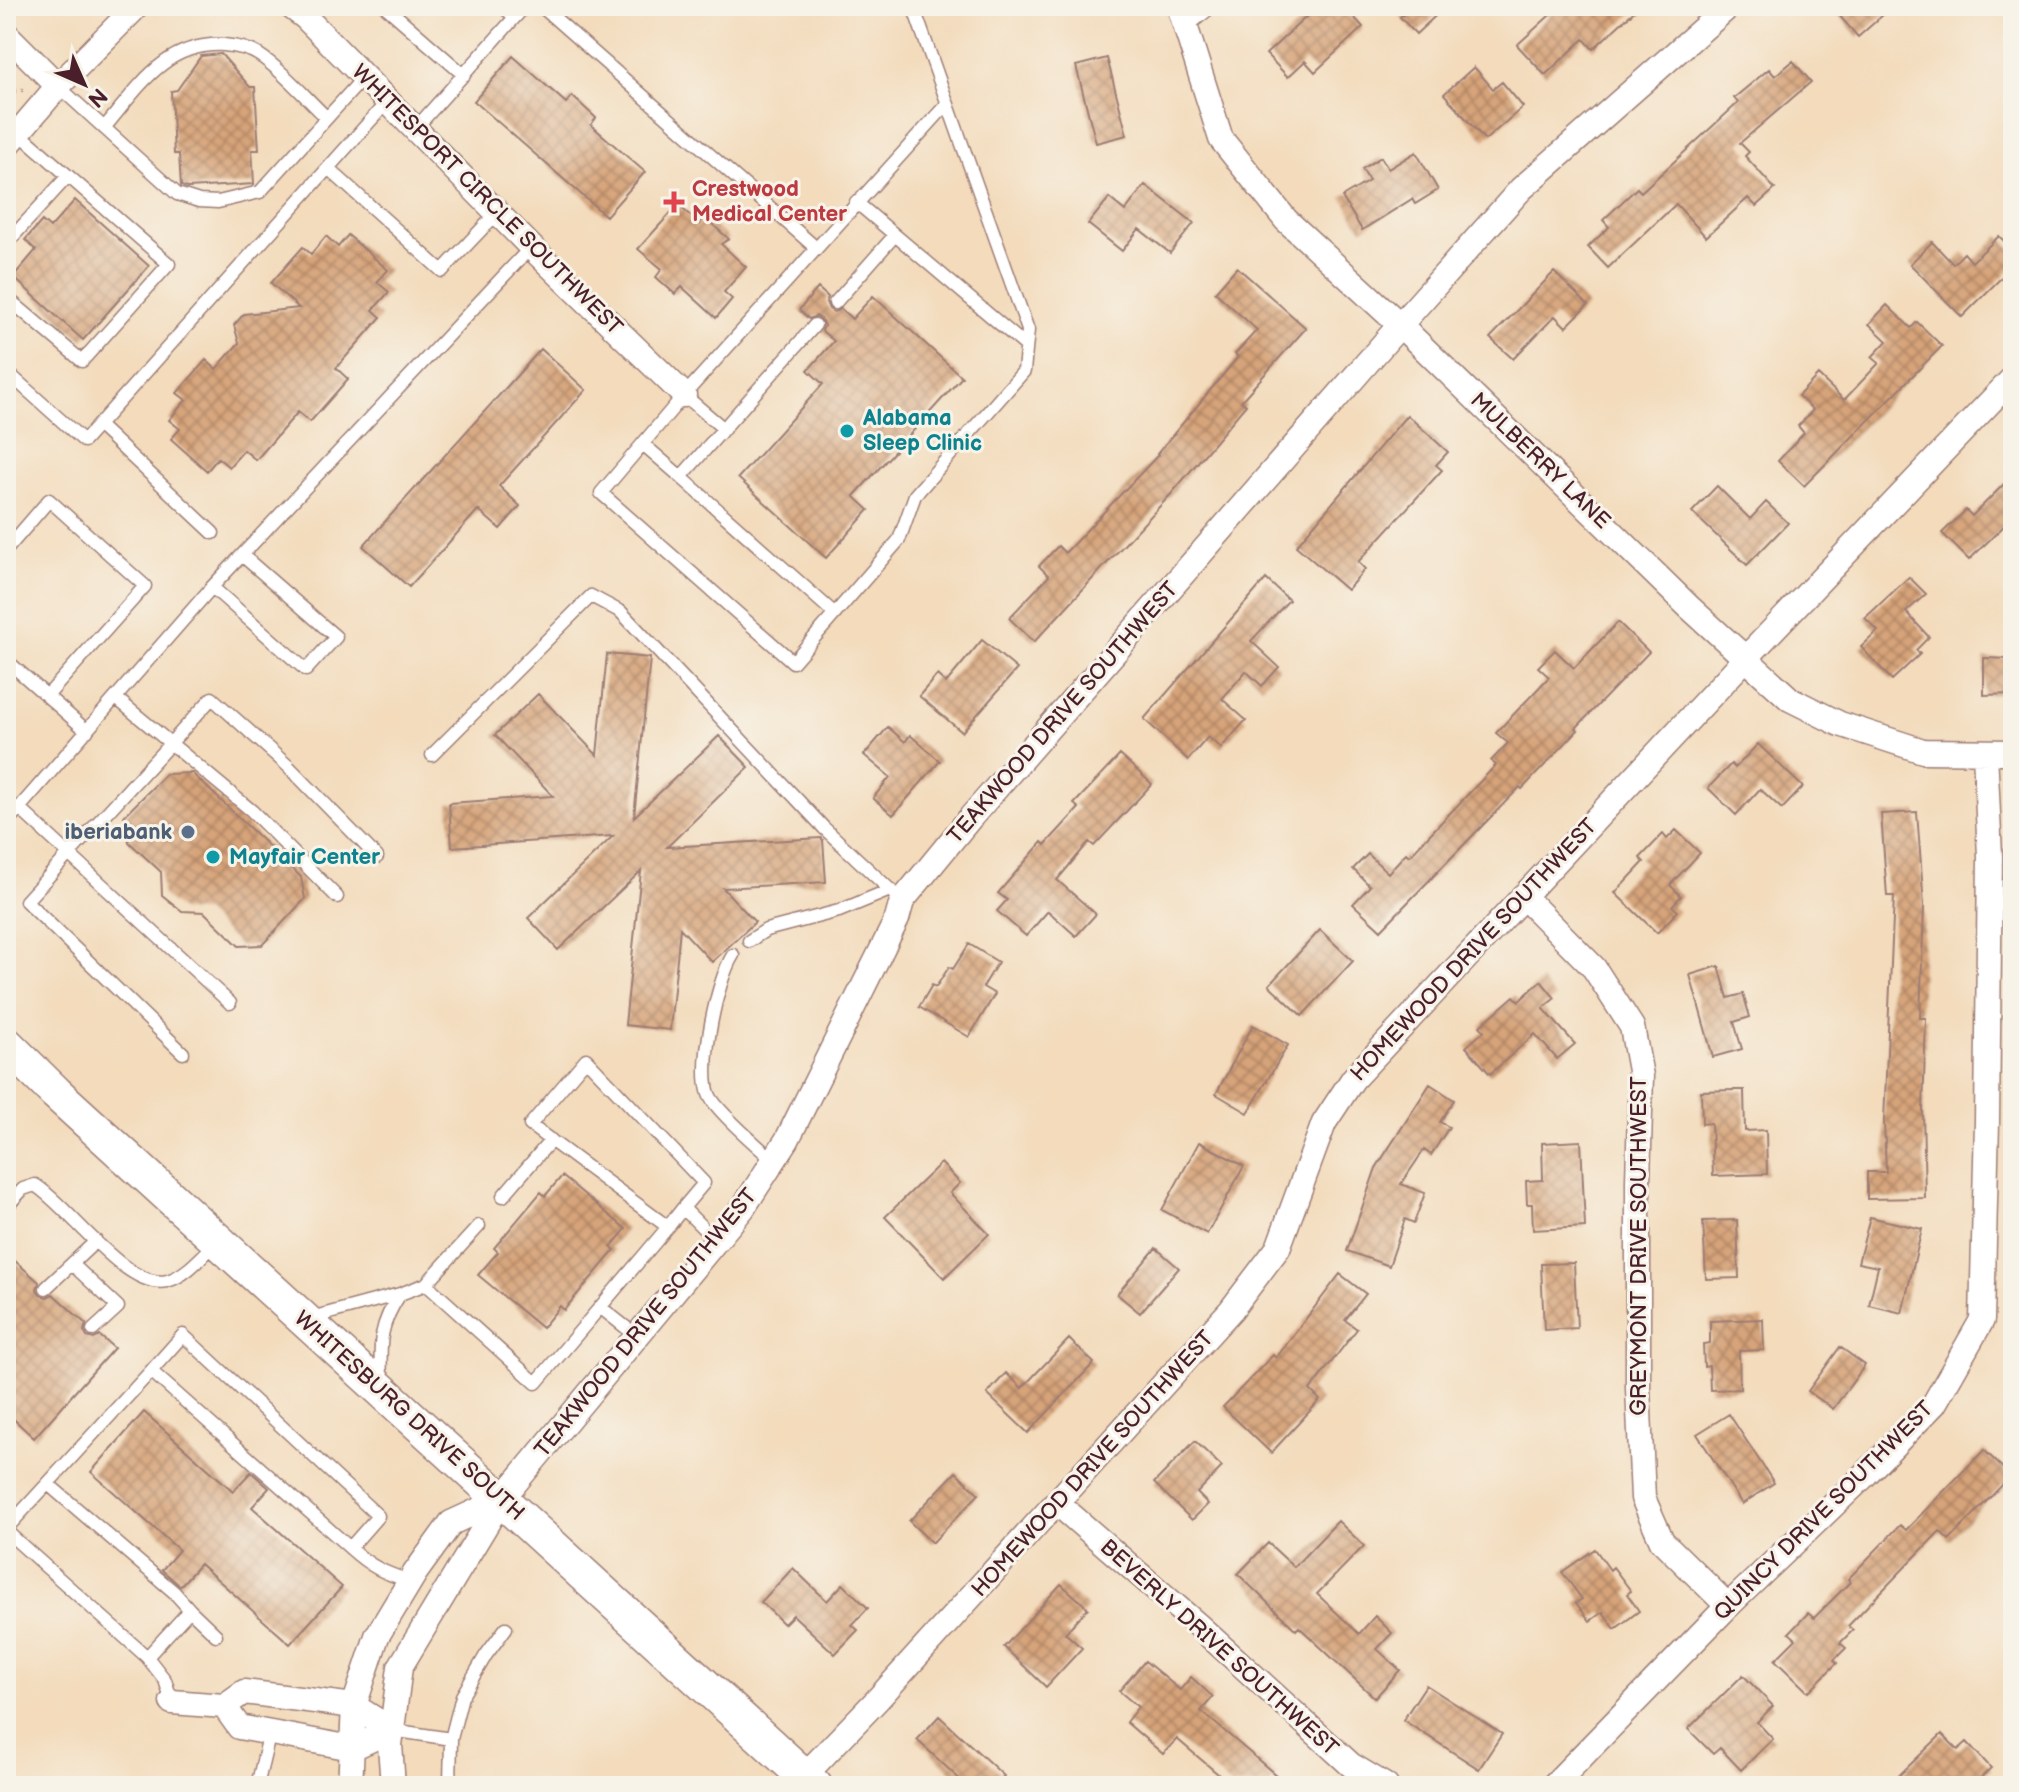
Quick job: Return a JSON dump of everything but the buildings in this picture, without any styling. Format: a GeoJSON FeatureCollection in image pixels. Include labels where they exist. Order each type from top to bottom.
{"type":"FeatureCollection","features":[{"type":"Feature","properties":{"kind":"main road","name":"WHITESBURG DRIVE SOUTH"},"geometry":{"type":"LineString","coordinates":[[6,1044],[809,1781]]}},
{"type":"Feature","properties":{"kind":"street"},"geometry":{"type":"LineString","coordinates":[[12,140],[58,86],[137,6]]}},
{"type":"Feature","properties":{"kind":"street","name":"TEAKWOOD DRIVE SOUTHWEST"},"geometry":{"type":"LineString","coordinates":[[393,1786],[390,1745],[400,1667],[501,1500],[743,1208],[774,1161],[897,919],[896,895],[971,817],[1521,189],[1729,6]]}},
{"type":"Feature","properties":{"kind":"street","name":"WHITESPORT CIRCLE SOUTHWEST"},"geometry":{"type":"LineString","coordinates":[[304,10],[364,77],[497,213],[684,395]]}},
{"type":"Feature","properties":{"kind":"street","name":"MULBERRY LANE"},"geometry":{"type":"LineString","coordinates":[[1189,11],[1221,139],[1286,220],[1400,325],[1689,607],[1790,699],[1840,724],[1923,751],[2013,752]]}},
{"type":"Feature","properties":{"kind":"street"},"geometry":{"type":"LineString","coordinates":[[6,34],[58,86]]}},
{"type":"Feature","properties":{"kind":"street","name":"HOMEWOOD DRIVE SOUTHWEST"},"geometry":{"type":"LineString","coordinates":[[809,1781],[877,1700],[1231,1310],[1278,1248],[1324,1123],[1353,1079],[1747,657],[2013,378]]}},
{"type":"Feature","properties":{"kind":"street","name":"QUINCY DRIVE SOUTHWEST"},"geometry":{"type":"LineString","coordinates":[[1553,1786],[1728,1606],[1934,1404],[1982,1320],[1990,887],[1985,752]]}},
{"type":"Feature","properties":{"kind":"street","name":"GREYMONT DRIVE SOUTHWEST"},"geometry":{"type":"LineString","coordinates":[[1523,896],[1594,968],[1632,1027],[1641,1076],[1638,1372],[1643,1498],[1662,1541],[1728,1606]]}},
{"type":"Feature","properties":{"kind":"street"},"geometry":{"type":"LineString","coordinates":[[350,1786],[354,1706],[377,1636],[410,1581],[451,1523],[501,1500]]}},
{"type":"Feature","properties":{"kind":"street","name":"BEVERLY DRIVE SOUTHWEST"},"geometry":{"type":"LineString","coordinates":[[1057,1503],[1201,1628],[1351,1765],[1386,1786]]}},
{"type":"Feature","properties":{"kind":"street"},"geometry":{"type":"LineString","coordinates":[[172,1702],[224,1706],[244,1692],[354,1706],[392,1730]]}},
{"type":"Feature","properties":{"kind":"street"},"geometry":{"type":"LineString","coordinates":[[224,1706],[239,1727],[352,1748],[392,1730]]}},
{"type":"Feature","properties":{"kind":"lane"},"geometry":{"type":"LineString","coordinates":[[385,6],[464,75]]}},
{"type":"Feature","properties":{"kind":"lane"},"geometry":{"type":"LineString","coordinates":[[502,6],[515,17]]}},
{"type":"Feature","properties":{"kind":"lane"},"geometry":{"type":"LineString","coordinates":[[415,129],[525,6]]}},
{"type":"Feature","properties":{"kind":"lane"},"geometry":{"type":"LineString","coordinates":[[541,6],[816,248]]}},
{"type":"Feature","properties":{"kind":"lane"},"geometry":{"type":"LineString","coordinates":[[913,6],[1028,330],[1024,371],[915,495],[899,540],[793,662],[601,493],[684,395],[947,104]]}},
{"type":"Feature","properties":{"kind":"lane"},"geometry":{"type":"LineString","coordinates":[[104,128],[151,73],[168,59],[186,49],[207,44],[231,45],[260,55],[327,118]]}},
{"type":"Feature","properties":{"kind":"lane"},"geometry":{"type":"LineString","coordinates":[[58,86],[177,194],[199,201],[218,202],[260,192],[364,77]]}},
{"type":"Feature","properties":{"kind":"lane"},"geometry":{"type":"LineString","coordinates":[[6,371],[84,441],[388,101]]}},
{"type":"Feature","properties":{"kind":"lane"},"geometry":{"type":"LineString","coordinates":[[6,297],[82,361],[169,264],[68,176],[12,140]]}},
{"type":"Feature","properties":{"kind":"lane"},"geometry":{"type":"LineString","coordinates":[[328,168],[442,271],[497,213]]}},
{"type":"Feature","properties":{"kind":"lane"},"geometry":{"type":"LineString","coordinates":[[6,244],[68,176]]}},
{"type":"Feature","properties":{"kind":"lane"},"geometry":{"type":"LineString","coordinates":[[856,202],[1026,346]]}},
{"type":"Feature","properties":{"kind":"lane"},"geometry":{"type":"LineString","coordinates":[[835,303],[895,235]]}},
{"type":"Feature","properties":{"kind":"lane"},"geometry":{"type":"LineString","coordinates":[[6,823],[212,587],[531,247]]}},
{"type":"Feature","properties":{"kind":"lane"},"geometry":{"type":"LineString","coordinates":[[681,477],[815,325]]}},
{"type":"Feature","properties":{"kind":"lane"},"geometry":{"type":"LineString","coordinates":[[684,395],[724,429]]}},
{"type":"Feature","properties":{"kind":"lane"},"geometry":{"type":"LineString","coordinates":[[98,425],[213,533]]}},
{"type":"Feature","properties":{"kind":"lane"},"geometry":{"type":"LineString","coordinates":[[643,444],[835,614]]}},
{"type":"Feature","properties":{"kind":"lane"},"geometry":{"type":"LineString","coordinates":[[6,550],[49,500],[145,586],[47,696]]}},
{"type":"Feature","properties":{"kind":"lane"},"geometry":{"type":"LineString","coordinates":[[212,587],[306,670],[336,637],[243,556]]}},
{"type":"Feature","properties":{"kind":"lane"},"geometry":{"type":"LineString","coordinates":[[432,755],[591,596],[621,612],[824,828],[896,895]]}},
{"type":"Feature","properties":{"kind":"lane"},"geometry":{"type":"LineString","coordinates":[[6,660],[87,731]]}},
{"type":"Feature","properties":{"kind":"lane"},"geometry":{"type":"LineString","coordinates":[[116,698],[252,811],[337,897]]}},
{"type":"Feature","properties":{"kind":"lane"},"geometry":{"type":"LineString","coordinates":[[183,1053],[26,901],[212,698],[288,766],[377,857]]}},
{"type":"Feature","properties":{"kind":"lane"},"geometry":{"type":"LineString","coordinates":[[19,808],[230,1003]]}},
{"type":"Feature","properties":{"kind":"lane"},"geometry":{"type":"LineString","coordinates":[[749,941],[766,930],[896,895]]}},
{"type":"Feature","properties":{"kind":"lane"},"geometry":{"type":"LineString","coordinates":[[733,955],[720,983],[709,1036],[709,1096],[774,1161]]}},
{"type":"Feature","properties":{"kind":"lane"},"geometry":{"type":"LineString","coordinates":[[426,1284],[536,1383],[668,1227],[704,1183],[586,1059],[530,1125],[668,1227]]}},
{"type":"Feature","properties":{"kind":"lane"},"geometry":{"type":"LineString","coordinates":[[503,1196],[551,1140]]}},
{"type":"Feature","properties":{"kind":"lane"},"geometry":{"type":"LineString","coordinates":[[6,1207],[23,1189],[35,1185],[51,1195],[96,1241],[146,1281],[167,1281],[186,1270],[218,1241]]}},
{"type":"Feature","properties":{"kind":"lane"},"geometry":{"type":"LineString","coordinates":[[683,1208],[716,1241]]}},
{"type":"Feature","properties":{"kind":"lane"},"geometry":{"type":"LineString","coordinates":[[304,1320],[426,1284],[479,1226]]}},
{"type":"Feature","properties":{"kind":"lane"},"geometry":{"type":"LineString","coordinates":[[46,1288],[96,1241]]}},
{"type":"Feature","properties":{"kind":"lane"},"geometry":{"type":"LineString","coordinates":[[72,1264],[118,1307],[93,1330]]}},
{"type":"Feature","properties":{"kind":"lane"},"geometry":{"type":"LineString","coordinates":[[382,1391],[380,1349],[383,1323],[400,1294]]}},
{"type":"Feature","properties":{"kind":"lane"},"geometry":{"type":"LineString","coordinates":[[600,1307],[638,1337]]}},
{"type":"Feature","properties":{"kind":"lane"},"geometry":{"type":"LineString","coordinates":[[172,1702],[165,1680],[147,1657],[6,1530],[183,1335],[378,1516],[350,1548]]}},
{"type":"Feature","properties":{"kind":"lane"},"geometry":{"type":"LineString","coordinates":[[151,1371],[379,1572],[410,1581]]}},
{"type":"Feature","properties":{"kind":"lane"},"geometry":{"type":"LineString","coordinates":[[48,1484],[174,1592],[216,1635]]}},
{"type":"Feature","properties":{"kind":"lane"},"geometry":{"type":"LineString","coordinates":[[147,1657],[190,1610]]}},
{"type":"Feature","properties":{"kind":"lane"},"geometry":{"type":"LineString","coordinates":[[450,1783],[451,1739],[462,1696],[506,1628]]}},
{"type":"Feature","properties":{"kind":"lane"},"geometry":{"type":"LineString","coordinates":[[392,1730],[451,1739]]}},
{"type":"Feature","properties":{"kind":"lane"},"geometry":{"type":"LineString","coordinates":[[257,1786],[270,1732]]}},
{"type":"Feature","properties":{"kind":"place","name":"Crestwood Medical Center"},"geometry":{"type":"Point","coordinates":[674,202]}},
{"type":"Feature","properties":{"kind":"place","name":"Alabama Sleep Clinic"},"geometry":{"type":"Point","coordinates":[847,431]}},
{"type":"Feature","properties":{"kind":"place","name":"iberiabank"},"geometry":{"type":"Point","coordinates":[188,832]}},
{"type":"Feature","properties":{"kind":"place","name":"Mayfair Center"},"geometry":{"type":"Point","coordinates":[213,857]}}]}
